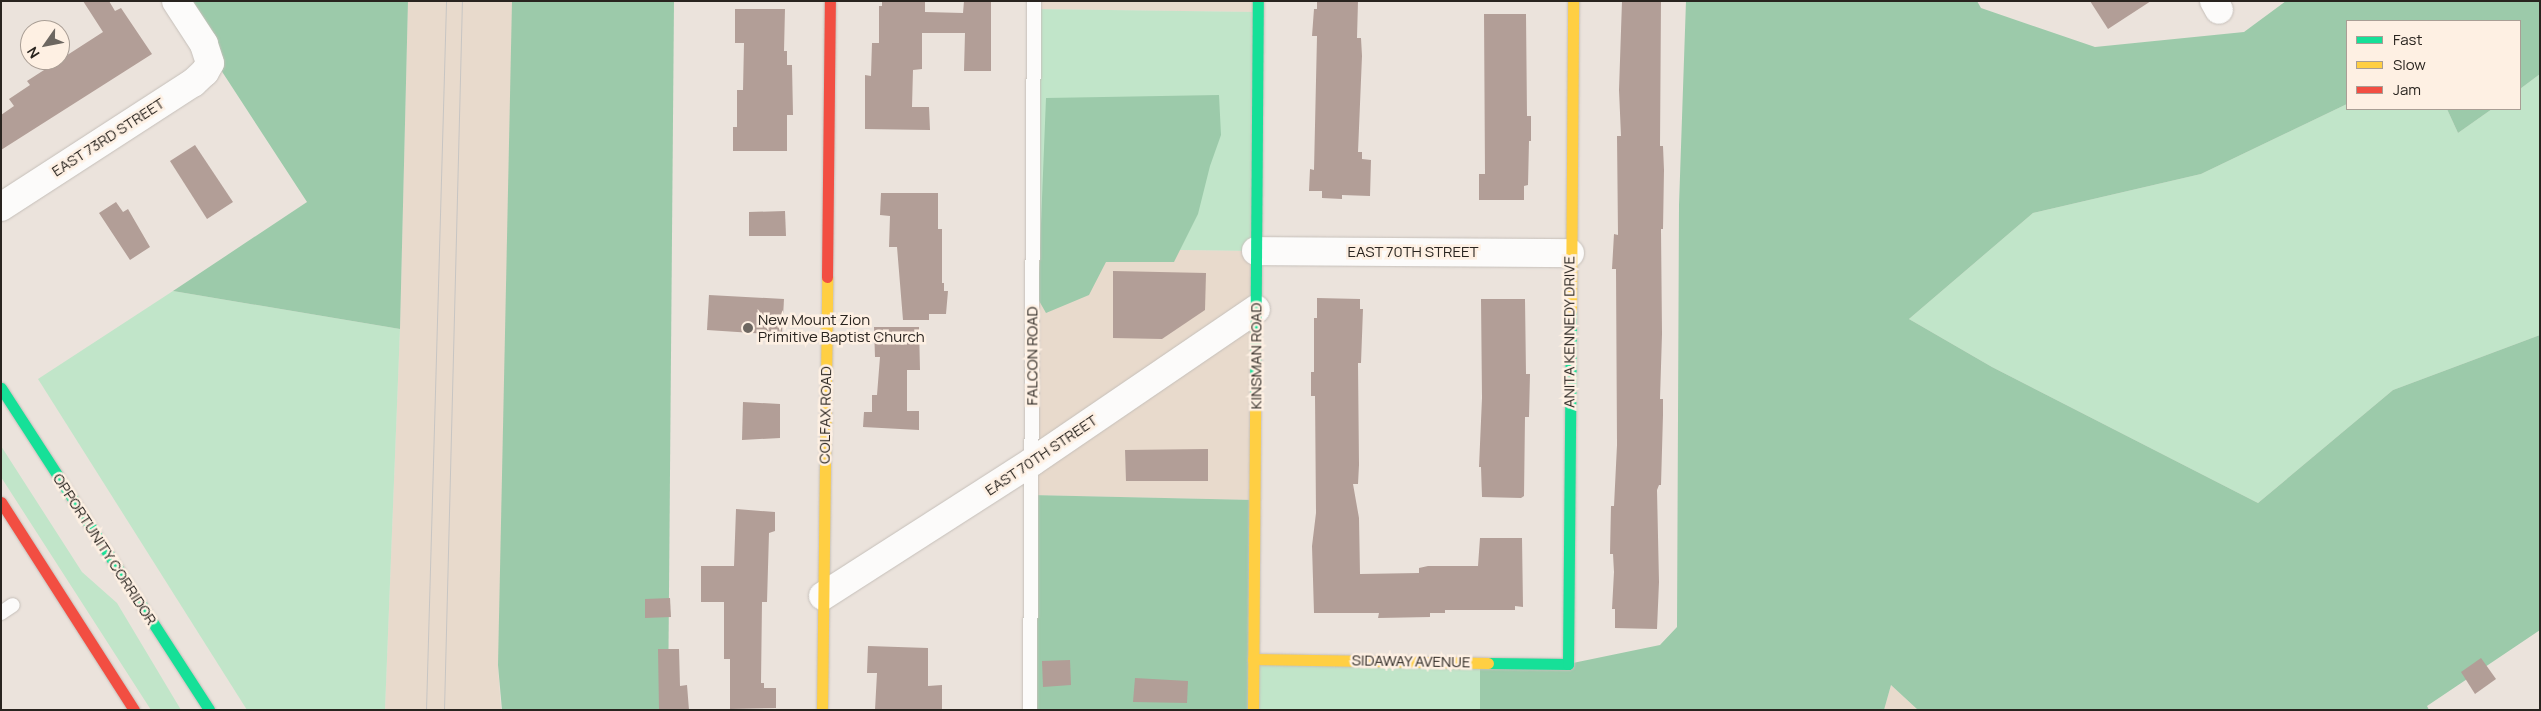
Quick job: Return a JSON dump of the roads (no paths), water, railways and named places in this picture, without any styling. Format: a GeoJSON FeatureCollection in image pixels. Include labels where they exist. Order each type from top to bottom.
{"type":"FeatureCollection","features":[{"type":"Feature","properties":{"kind":"street","name":"EAST 73RD STREET"},"geometry":{"type":"LineString","coordinates":[[1,206],[193,83],[205,72],[210,63],[204,44],[176,1]]}},
{"type":"Feature","properties":{"kind":"street","name":"COLFAX ROAD"},"geometry":{"type":"LineString","coordinates":[[822,710],[830,1]]}},
{"type":"Feature","properties":{"kind":"street","name":"KINSMAN ROAD"},"geometry":{"type":"LineString","coordinates":[[1253,710],[1258,1]]}},
{"type":"Feature","properties":{"kind":"street","name":"ANITA KENNEDY DRIVE"},"geometry":{"type":"LineString","coordinates":[[1568,664],[1573,1]]}},
{"type":"Feature","properties":{"kind":"street","name":"EAST 70TH STREET"},"geometry":{"type":"LineString","coordinates":[[1256,251],[1570,253]]}},
{"type":"Feature","properties":{"kind":"street","name":"EAST 70TH STREET"},"geometry":{"type":"LineString","coordinates":[[823,596],[1032,462],[1256,309]]}},
{"type":"Feature","properties":{"kind":"street","name":"OPPORTUNITY CORRIDOR"},"geometry":{"type":"LineString","coordinates":[[1,388],[209,710]]}},
{"type":"Feature","properties":{"kind":"street"},"geometry":{"type":"LineString","coordinates":[[1,502],[134,710]]}},
{"type":"Feature","properties":{"kind":"street","name":"SIDAWAY AVENUE"},"geometry":{"type":"LineString","coordinates":[[1253,659],[1568,664]]}},
{"type":"Feature","properties":{"kind":"lane","name":"FALCON ROAD"},"geometry":{"type":"LineString","coordinates":[[1030,710],[1034,1]]}},
{"type":"Feature","properties":{"kind":"tram line"},"geometry":{"type":"LineString","coordinates":[[426,710],[446,1]]}},
{"type":"Feature","properties":{"kind":"tram line"},"geometry":{"type":"LineString","coordinates":[[444,710],[462,1]]}},
{"type":"Feature","properties":{"kind":"place","name":"New Mount Zion Primitive Baptist Church"},"geometry":{"type":"Point","coordinates":[748,328]}}]}
